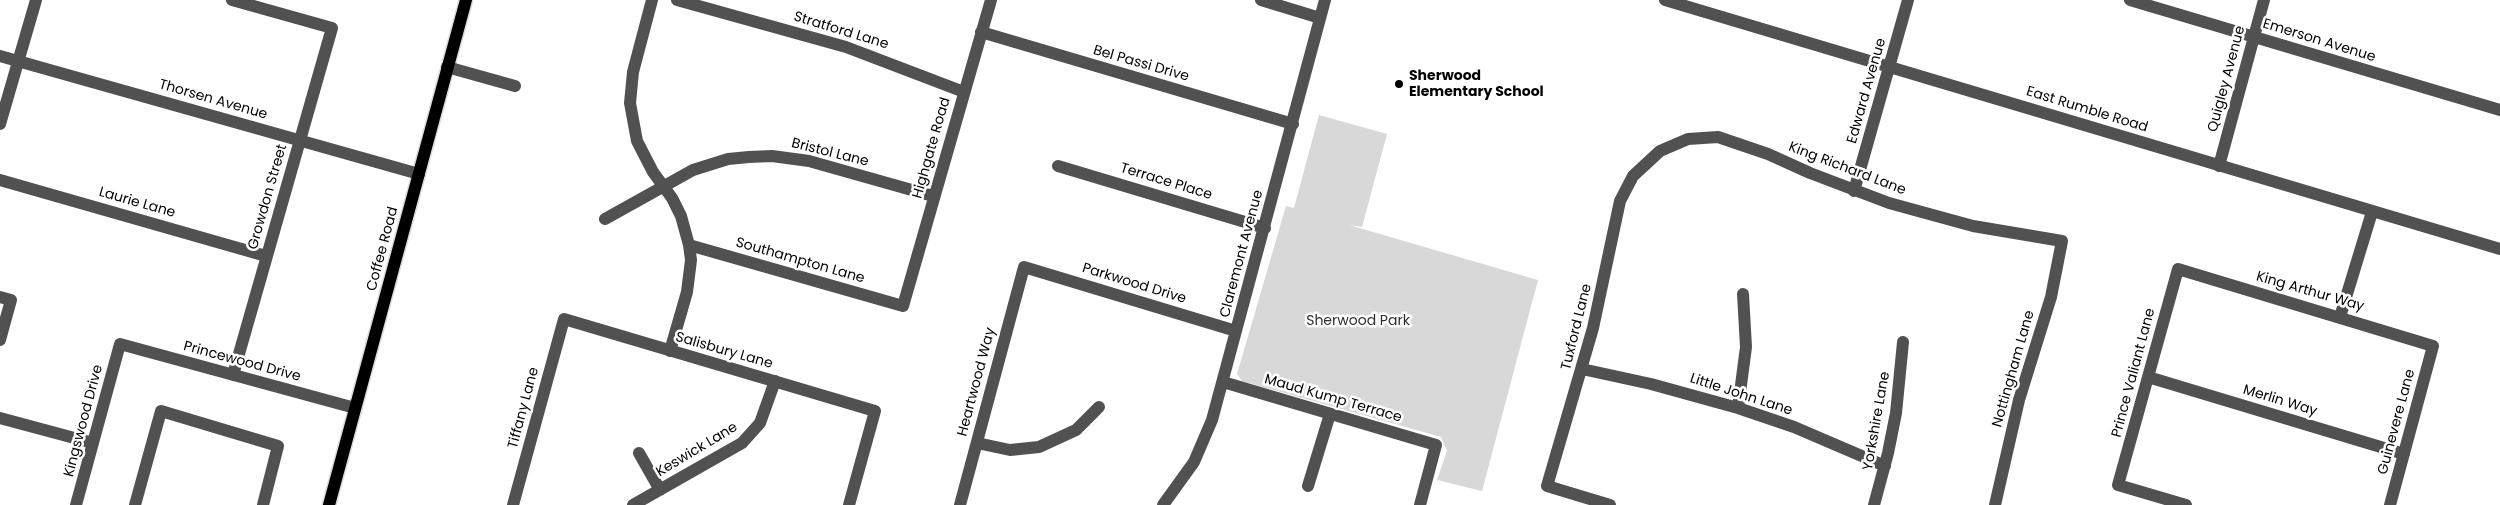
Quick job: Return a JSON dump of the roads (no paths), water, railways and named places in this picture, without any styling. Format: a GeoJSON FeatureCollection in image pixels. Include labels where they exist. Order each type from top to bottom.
{"type":"FeatureCollection","features":[{"type":"Feature","properties":{"kind":"main road","name":"Coffee Road"},"geometry":{"type":"LineString","coordinates":[[328,505],[466,0]]}},
{"type":"Feature","properties":{"kind":"street"},"geometry":{"type":"LineString","coordinates":[[0,124],[36,0]]}},
{"type":"Feature","properties":{"kind":"street","name":"Growdon Street"},"geometry":{"type":"LineString","coordinates":[[232,0],[332,28],[233,375]]}},
{"type":"Feature","properties":{"kind":"street"},"geometry":{"type":"LineString","coordinates":[[652,0],[633,72],[630,103],[637,140],[644,157],[681,216],[689,245],[691,260],[689,284],[670,351]]}},
{"type":"Feature","properties":{"kind":"street","name":"Stratford Lane"},"geometry":{"type":"LineString","coordinates":[[677,0],[846,47],[888,61],[964,92]]}},
{"type":"Feature","properties":{"kind":"street","name":"Highgate Road"},"geometry":{"type":"LineString","coordinates":[[903,306],[933,196],[991,0]]}},
{"type":"Feature","properties":{"kind":"street"},"geometry":{"type":"LineString","coordinates":[[1261,0],[1320,18]]}},
{"type":"Feature","properties":{"kind":"street","name":"Claremont Avenue"},"geometry":{"type":"LineString","coordinates":[[1165,504],[1182,482],[1205,441],[1265,228],[1325,0]]}},
{"type":"Feature","properties":{"kind":"street","name":"East Rumble Road"},"geometry":{"type":"LineString","coordinates":[[1665,0],[2500,249]]}},
{"type":"Feature","properties":{"kind":"street","name":"Edward Avenue"},"geometry":{"type":"LineString","coordinates":[[1854,191],[1908,0]]}},
{"type":"Feature","properties":{"kind":"street","name":"Emerson Avenue"},"geometry":{"type":"LineString","coordinates":[[2130,0],[2500,110]]}},
{"type":"Feature","properties":{"kind":"street","name":"Quigley Avenue"},"geometry":{"type":"LineString","coordinates":[[2219,166],[2264,0]]}},
{"type":"Feature","properties":{"kind":"street","name":"Bel Passi Drive"},"geometry":{"type":"LineString","coordinates":[[982,32],[1293,124]]}},
{"type":"Feature","properties":{"kind":"street","name":"Thorsen Avenue"},"geometry":{"type":"LineString","coordinates":[[0,56],[419,174]]}},
{"type":"Feature","properties":{"kind":"street"},"geometry":{"type":"LineString","coordinates":[[448,67],[515,86]]}},
{"type":"Feature","properties":{"kind":"street","name":"King Richard Lane"},"geometry":{"type":"LineString","coordinates":[[1633,176],[1652,157],[1667,147],[1688,139],[1718,137],[1768,154],[1854,191],[1915,211],[1973,226],[2062,241]]}},
{"type":"Feature","properties":{"kind":"street","name":"Bristol Lane"},"geometry":{"type":"LineString","coordinates":[[605,219],[663,185],[709,164],[748,157],[772,156],[809,161],[933,196]]}},
{"type":"Feature","properties":{"kind":"street","name":"Terrace Place"},"geometry":{"type":"LineString","coordinates":[[1058,166],[1265,228]]}},
{"type":"Feature","properties":{"kind":"street","name":"Tuxford Lane"},"geometry":{"type":"LineString","coordinates":[[1610,505],[1547,486],[1582,369],[1606,272],[1616,215],[1626,187],[1633,176]]}},
{"type":"Feature","properties":{"kind":"street","name":"Laurie Lane"},"geometry":{"type":"LineString","coordinates":[[0,180],[266,256]]}},
{"type":"Feature","properties":{"kind":"street"},"geometry":{"type":"LineString","coordinates":[[2340,317],[2372,212]]}},
{"type":"Feature","properties":{"kind":"street","name":"Nottingham Lane"},"geometry":{"type":"LineString","coordinates":[[1995,505],[2019,400],[2051,297],[2062,241]]}},
{"type":"Feature","properties":{"kind":"street","name":"Southampton Lane"},"geometry":{"type":"LineString","coordinates":[[689,245],[903,306]]}},
{"type":"Feature","properties":{"kind":"street","name":"Parkwood Drive"},"geometry":{"type":"LineString","coordinates":[[1024,267],[1236,331]]}},
{"type":"Feature","properties":{"kind":"street","name":"Heartwood Way"},"geometry":{"type":"LineString","coordinates":[[960,505],[1024,267]]}},
{"type":"Feature","properties":{"kind":"street","name":"King Arthur Way"},"geometry":{"type":"LineString","coordinates":[[2178,270],[2433,346]]}},
{"type":"Feature","properties":{"kind":"street","name":"Prince Valiant Lane"},"geometry":{"type":"LineString","coordinates":[[2178,270],[2118,485],[2186,505]]}},
{"type":"Feature","properties":{"kind":"street"},"geometry":{"type":"LineString","coordinates":[[1738,408],[1746,347],[1743,294]]}},
{"type":"Feature","properties":{"kind":"street"},"geometry":{"type":"LineString","coordinates":[[0,340],[5,299]]}},
{"type":"Feature","properties":{"kind":"street","name":"Salisbury Lane"},"geometry":{"type":"LineString","coordinates":[[564,319],[875,411],[849,505]]}},
{"type":"Feature","properties":{"kind":"street","name":"Tiffany Lane"},"geometry":{"type":"LineString","coordinates":[[513,505],[564,319]]}},
{"type":"Feature","properties":{"kind":"street","name":"Yorkshire Lane"},"geometry":{"type":"LineString","coordinates":[[1874,505],[1885,466],[1896,413],[1903,342]]}},
{"type":"Feature","properties":{"kind":"street","name":"Princewood Drive"},"geometry":{"type":"LineString","coordinates":[[120,344],[355,408]]}},
{"type":"Feature","properties":{"kind":"street","name":"Kingswood Drive"},"geometry":{"type":"LineString","coordinates":[[76,505],[120,344]]}},
{"type":"Feature","properties":{"kind":"street","name":"Guinevere Lane"},"geometry":{"type":"LineString","coordinates":[[2390,505],[2433,346]]}},
{"type":"Feature","properties":{"kind":"street","name":"Little John Lane"},"geometry":{"type":"LineString","coordinates":[[1582,369],[1651,384],[1738,408],[1813,435],[1885,466]]}},
{"type":"Feature","properties":{"kind":"street","name":"Merlin Way"},"geometry":{"type":"LineString","coordinates":[[2148,377],[2404,454]]}},
{"type":"Feature","properties":{"kind":"street","name":"Keswick Lane"},"geometry":{"type":"LineString","coordinates":[[633,505],[728,452],[752,434],[764,414],[775,381]]}},
{"type":"Feature","properties":{"kind":"street","name":"Maud Kump Terrace"},"geometry":{"type":"LineString","coordinates":[[1222,382],[1436,445],[1420,505]]}},
{"type":"Feature","properties":{"kind":"street"},"geometry":{"type":"LineString","coordinates":[[977,443],[1010,450],[1039,447],[1076,430],[1099,407]]}},
{"type":"Feature","properties":{"kind":"street"},"geometry":{"type":"LineString","coordinates":[[135,505],[162,411],[278,446],[263,505]]}},
{"type":"Feature","properties":{"kind":"street"},"geometry":{"type":"LineString","coordinates":[[1308,486],[1330,414]]}},
{"type":"Feature","properties":{"kind":"street"},"geometry":{"type":"LineString","coordinates":[[0,418],[93,443]]}},
{"type":"Feature","properties":{"kind":"street"},"geometry":{"type":"LineString","coordinates":[[639,453],[660,490]]}},
{"type":"Feature","properties":{"kind":"place","name":"Sherwood Elementary School"},"geometry":{"type":"Point","coordinates":[1399,84]}},
{"type":"Feature","properties":{"kind":"park label","name":"Sherwood Park"},"geometry":{"type":"Point","coordinates":[1358,321]}}]}
